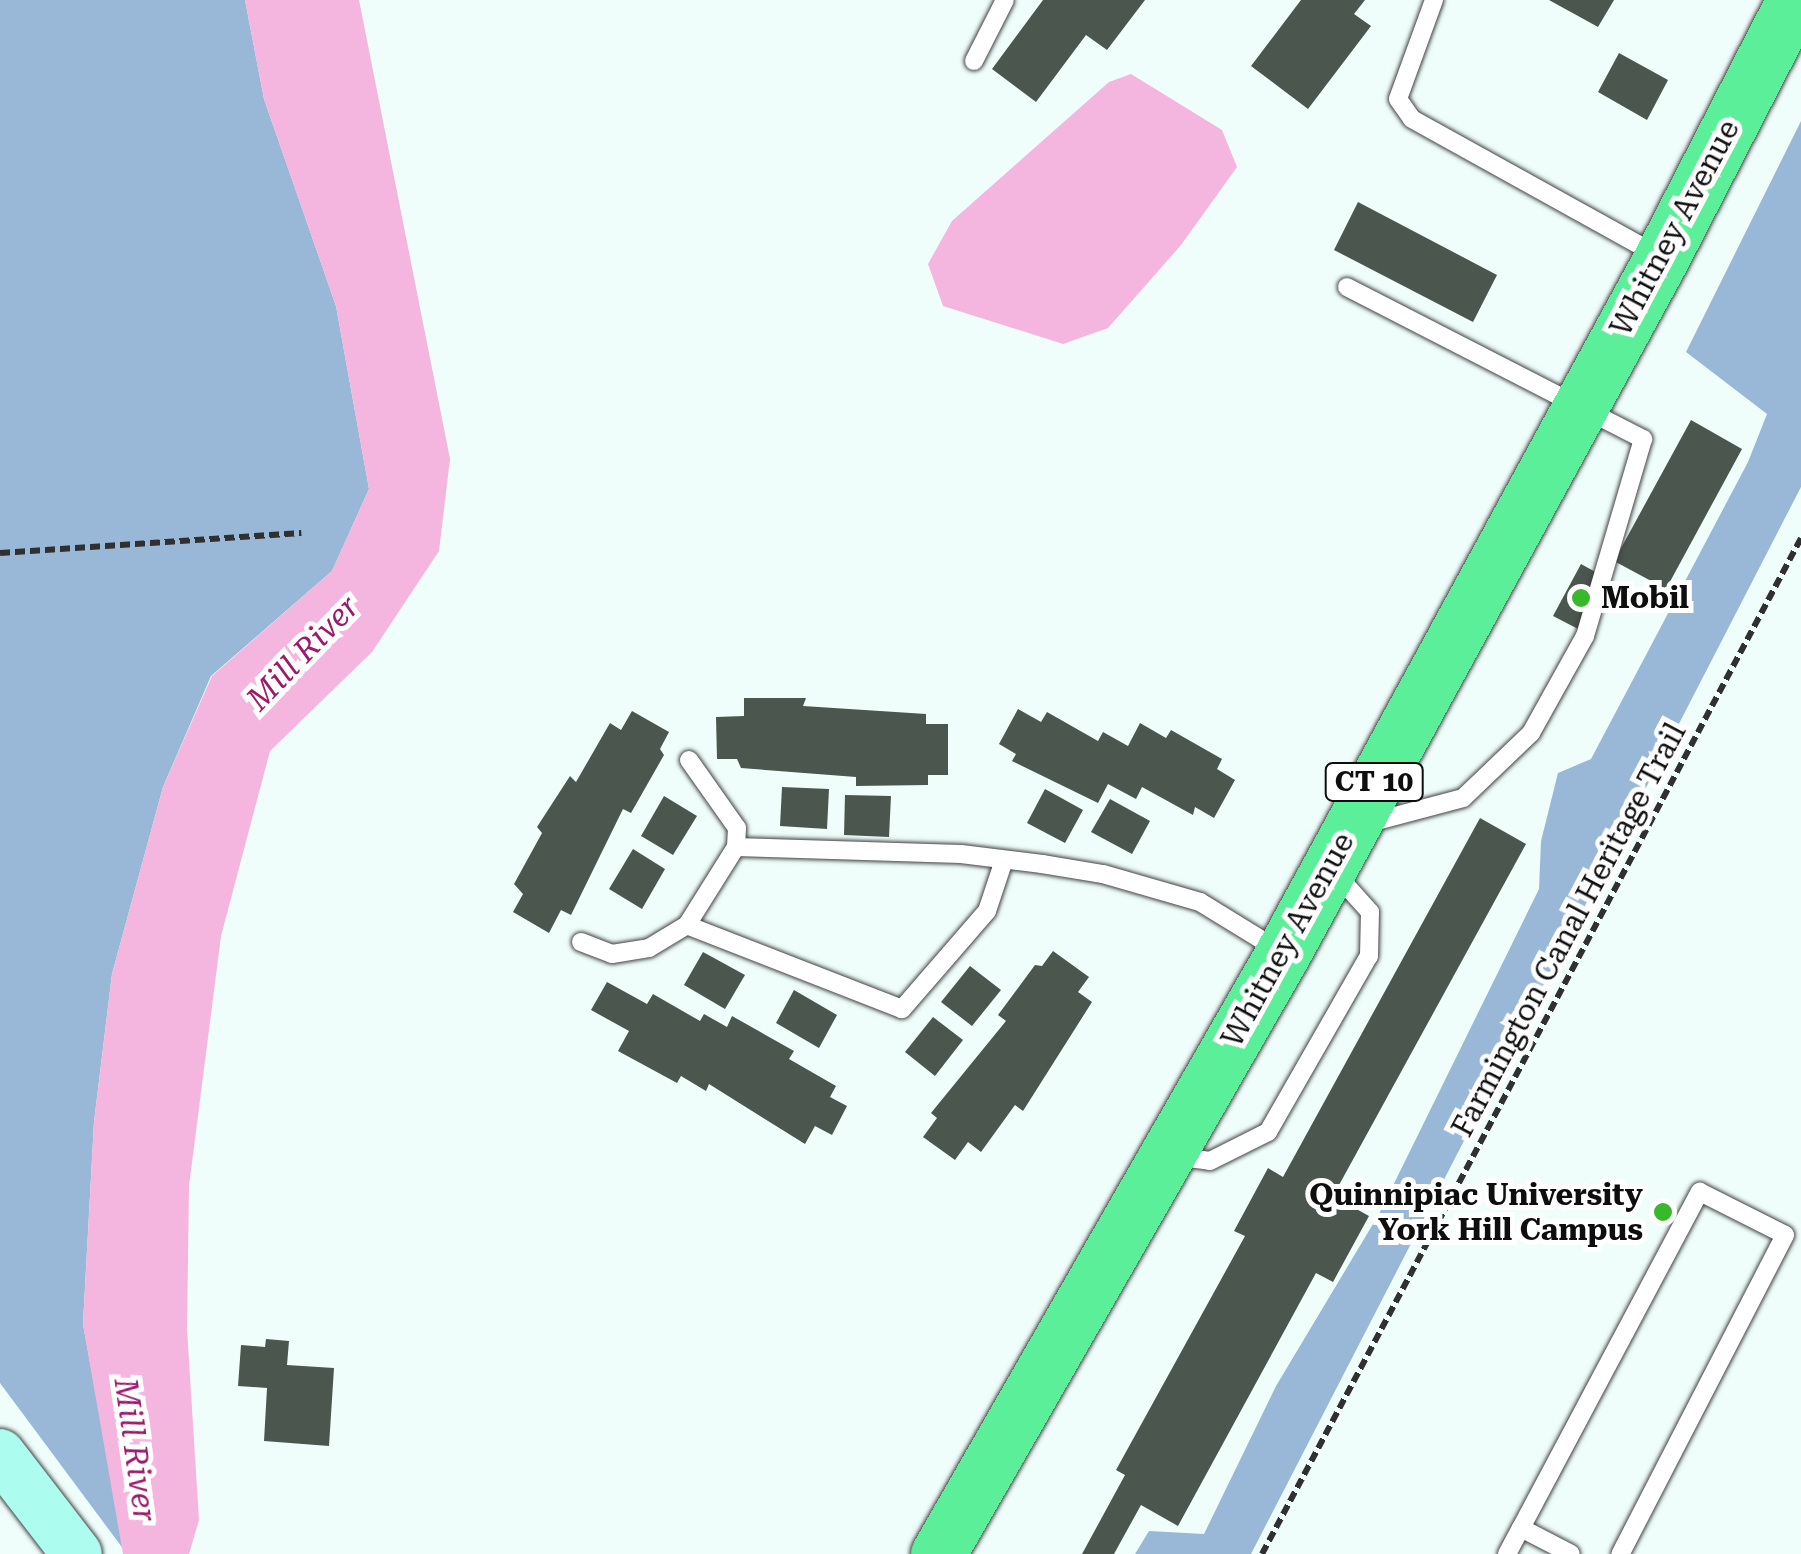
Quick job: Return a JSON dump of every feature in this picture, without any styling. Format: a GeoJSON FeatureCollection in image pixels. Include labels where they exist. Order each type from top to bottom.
{"type":"FeatureCollection","features":[{"type":"Feature","properties":{"kind":"highway","name":"Whitney Avenue"},"geometry":{"type":"LineString","coordinates":[[938,1554],[1283,953],[1662,257],[1794,0]]}},
{"type":"Feature","properties":{"kind":"main road"},"geometry":{"type":"LineString","coordinates":[[0,1454],[77,1554]]}},
{"type":"Feature","properties":{"kind":"lane"},"geometry":{"type":"LineString","coordinates":[[974,61],[1005,0]]}},
{"type":"Feature","properties":{"kind":"lane"},"geometry":{"type":"LineString","coordinates":[[1434,0],[1398,100],[1412,118],[1662,257]]}},
{"type":"Feature","properties":{"kind":"lane"},"geometry":{"type":"LineString","coordinates":[[1168,1155],[1210,1161],[1268,1132],[1369,956],[1370,912],[1339,847],[1463,798],[1531,734],[1585,636],[1643,439],[1347,287]]}},
{"type":"Feature","properties":{"kind":"lane"},"geometry":{"type":"LineString","coordinates":[[581,942],[612,954],[650,948],[687,925],[736,847],[736,828],[689,760]]}},
{"type":"Feature","properties":{"kind":"lane"},"geometry":{"type":"LineString","coordinates":[[736,847],[1004,860],[1103,874],[1200,902],[1283,953]]}},
{"type":"Feature","properties":{"kind":"lane"},"geometry":{"type":"LineString","coordinates":[[687,925],[902,1009],[987,911],[1004,860]]}},
{"type":"Feature","properties":{"kind":"lane"},"geometry":{"type":"LineString","coordinates":[[1507,1554],[1700,1192],[1785,1235],[1620,1554]]}},
{"type":"Feature","properties":{"kind":"lane"},"geometry":{"type":"LineString","coordinates":[[1521,1528],[1571,1554]]}},
{"type":"Feature","properties":{"kind":"path"},"geometry":{"type":"LineString","coordinates":[[0,553],[301,533]]}},
{"type":"Feature","properties":{"kind":"path","name":"Farmington Canal Heritage Trail"},"geometry":{"type":"LineString","coordinates":[[1262,1554],[1801,538]]}},
{"type":"Feature","properties":{"kind":"shaded area"},"geometry":{"type":"Polygon","coordinates":[[[0,0],[245,0],[264,99],[336,306],[369,489],[332,571],[211,676],[163,787],[112,974],[94,1122],[83,1324],[124,1550],[0,1383],[0,0]]]}},
{"type":"Feature","properties":{"kind":"shaded area"},"geometry":{"type":"Polygon","coordinates":[[[1801,121],[1801,487],[1251,1554],[1135,1554],[1149,1531],[1204,1534],[1276,1386],[1379,1214],[1539,889],[1541,841],[1558,773],[1591,759],[1748,462],[1767,414],[1686,352],[1801,121]]]}},
{"type":"Feature","properties":{"kind":"water","name":"Mill River"},"geometry":{"type":"Polygon","coordinates":[[[245,0],[359,0],[450,459],[439,551],[372,652],[270,751],[221,936],[189,1186],[187,1329],[199,1520],[189,1554],[123,1554],[83,1324],[94,1122],[112,974],[163,787],[212,676],[332,571],[369,489],[336,306],[264,99],[245,0]]]}},
{"type":"Feature","properties":{"kind":"water"},"geometry":{"type":"Polygon","coordinates":[[[1131,74],[1222,130],[1237,167],[1181,245],[1108,328],[1063,344],[943,306],[928,264],[952,221],[1109,82],[1131,74]]]}},
{"type":"Feature","properties":{"kind":"building"},"geometry":{"type":"Polygon","coordinates":[[[1043,0],[1145,0],[1107,50],[1086,35],[1036,102],[992,69],[1043,0]]]}},
{"type":"Feature","properties":{"kind":"building"},"geometry":{"type":"Polygon","coordinates":[[[1301,0],[1365,0],[1354,14],[1371,26],[1308,109],[1251,66],[1301,0]]]}},
{"type":"Feature","properties":{"kind":"building"},"geometry":{"type":"Polygon","coordinates":[[[1549,0],[1614,0],[1598,27],[1549,0]]]}},
{"type":"Feature","properties":{"kind":"building"},"geometry":{"type":"Polygon","coordinates":[[[1619,53],[1668,80],[1647,120],[1598,92],[1619,53]]]}},
{"type":"Feature","properties":{"kind":"building"},"geometry":{"type":"Polygon","coordinates":[[[1358,202],[1497,275],[1473,322],[1334,250],[1358,202]]]}},
{"type":"Feature","properties":{"kind":"building"},"geometry":{"type":"Polygon","coordinates":[[[1691,420],[1742,449],[1666,589],[1614,561],[1691,420]]]}},
{"type":"Feature","properties":{"kind":"building","name":"Mobil"},"geometry":{"type":"Polygon","coordinates":[[[1581,564],[1610,580],[1582,631],[1553,616],[1581,564]]]}},
{"type":"Feature","properties":{"kind":"building"},"geometry":{"type":"Polygon","coordinates":[[[744,698],[806,698],[803,706],[926,714],[926,724],[948,724],[948,775],[928,775],[928,785],[856,786],[856,777],[741,768],[737,759],[717,759],[716,717],[744,716],[744,698]]]}},
{"type":"Feature","properties":{"kind":"building"},"geometry":{"type":"Polygon","coordinates":[[[1018,709],[1041,722],[1047,712],[1098,741],[1103,732],[1128,746],[1140,723],[1166,738],[1171,730],[1222,759],[1217,769],[1235,780],[1214,818],[1195,807],[1193,815],[1142,787],[1136,799],[1108,784],[1098,803],[1012,761],[1016,754],[999,744],[1018,709]]]}},
{"type":"Feature","properties":{"kind":"building"},"geometry":{"type":"Polygon","coordinates":[[[632,711],[669,732],[660,749],[664,755],[631,813],[623,809],[571,915],[561,910],[549,933],[513,912],[523,894],[514,884],[542,833],[537,827],[570,776],[576,782],[610,723],[621,730],[632,711]]]}},
{"type":"Feature","properties":{"kind":"building"},"geometry":{"type":"Polygon","coordinates":[[[782,787],[829,789],[827,829],[780,826],[782,787]]]}},
{"type":"Feature","properties":{"kind":"building"},"geometry":{"type":"Polygon","coordinates":[[[1045,789],[1083,810],[1065,843],[1027,823],[1045,789]]]}},
{"type":"Feature","properties":{"kind":"building"},"geometry":{"type":"Polygon","coordinates":[[[845,795],[891,796],[889,837],[844,835],[845,795]]]}},
{"type":"Feature","properties":{"kind":"building"},"geometry":{"type":"Polygon","coordinates":[[[664,796],[697,816],[673,855],[641,836],[664,796]]]}},
{"type":"Feature","properties":{"kind":"building"},"geometry":{"type":"Polygon","coordinates":[[[1110,799],[1150,821],[1132,854],[1091,832],[1110,799]]]}},
{"type":"Feature","properties":{"kind":"building"},"geometry":{"type":"Polygon","coordinates":[[[1480,818],[1526,844],[1333,1196],[1369,1216],[1333,1282],[1316,1273],[1178,1526],[1141,1505],[1114,1554],[1082,1554],[1125,1475],[1116,1470],[1245,1236],[1234,1231],[1268,1168],[1283,1177],[1480,818]]]}},
{"type":"Feature","properties":{"kind":"building"},"geometry":{"type":"Polygon","coordinates":[[[633,849],[665,869],[642,909],[609,889],[633,849]]]}},
{"type":"Feature","properties":{"kind":"building"},"geometry":{"type":"Polygon","coordinates":[[[1053,951],[1089,977],[1078,992],[1092,1002],[1023,1111],[1015,1105],[981,1152],[968,1142],[955,1160],[923,1137],[937,1118],[931,1113],[1006,1021],[998,1015],[1035,965],[1042,966],[1053,951]]]}},
{"type":"Feature","properties":{"kind":"building"},"geometry":{"type":"Polygon","coordinates":[[[703,952],[745,975],[725,1009],[684,985],[703,952]]]}},
{"type":"Feature","properties":{"kind":"building"},"geometry":{"type":"Polygon","coordinates":[[[970,966],[1001,990],[972,1026],[941,1002],[970,966]]]}},
{"type":"Feature","properties":{"kind":"building"},"geometry":{"type":"Polygon","coordinates":[[[607,982],[647,1004],[653,994],[700,1021],[704,1014],[727,1027],[732,1016],[794,1051],[789,1059],[836,1086],[830,1097],[847,1106],[832,1135],[815,1126],[805,1144],[709,1084],[706,1091],[681,1076],[677,1083],[618,1051],[629,1031],[591,1010],[607,982]]]}},
{"type":"Feature","properties":{"kind":"building"},"geometry":{"type":"Polygon","coordinates":[[[794,990],[837,1015],[819,1048],[776,1023],[794,990]]]}},
{"type":"Feature","properties":{"kind":"building"},"geometry":{"type":"Polygon","coordinates":[[[933,1017],[963,1040],[935,1076],[905,1052],[933,1017]]]}},
{"type":"Feature","properties":{"kind":"building"},"geometry":{"type":"Polygon","coordinates":[[[266,1339],[289,1341],[287,1365],[334,1368],[329,1446],[264,1441],[267,1388],[238,1386],[241,1345],[265,1347],[266,1339]]]}},
{"type":"Feature","properties":{"kind":"place","name":"Mobil"},"geometry":{"type":"Point","coordinates":[1581,598]}},
{"type":"Feature","properties":{"kind":"place","name":"Quinnipiac University York Hill Campus"},"geometry":{"type":"Point","coordinates":[1663,1212]}}]}
